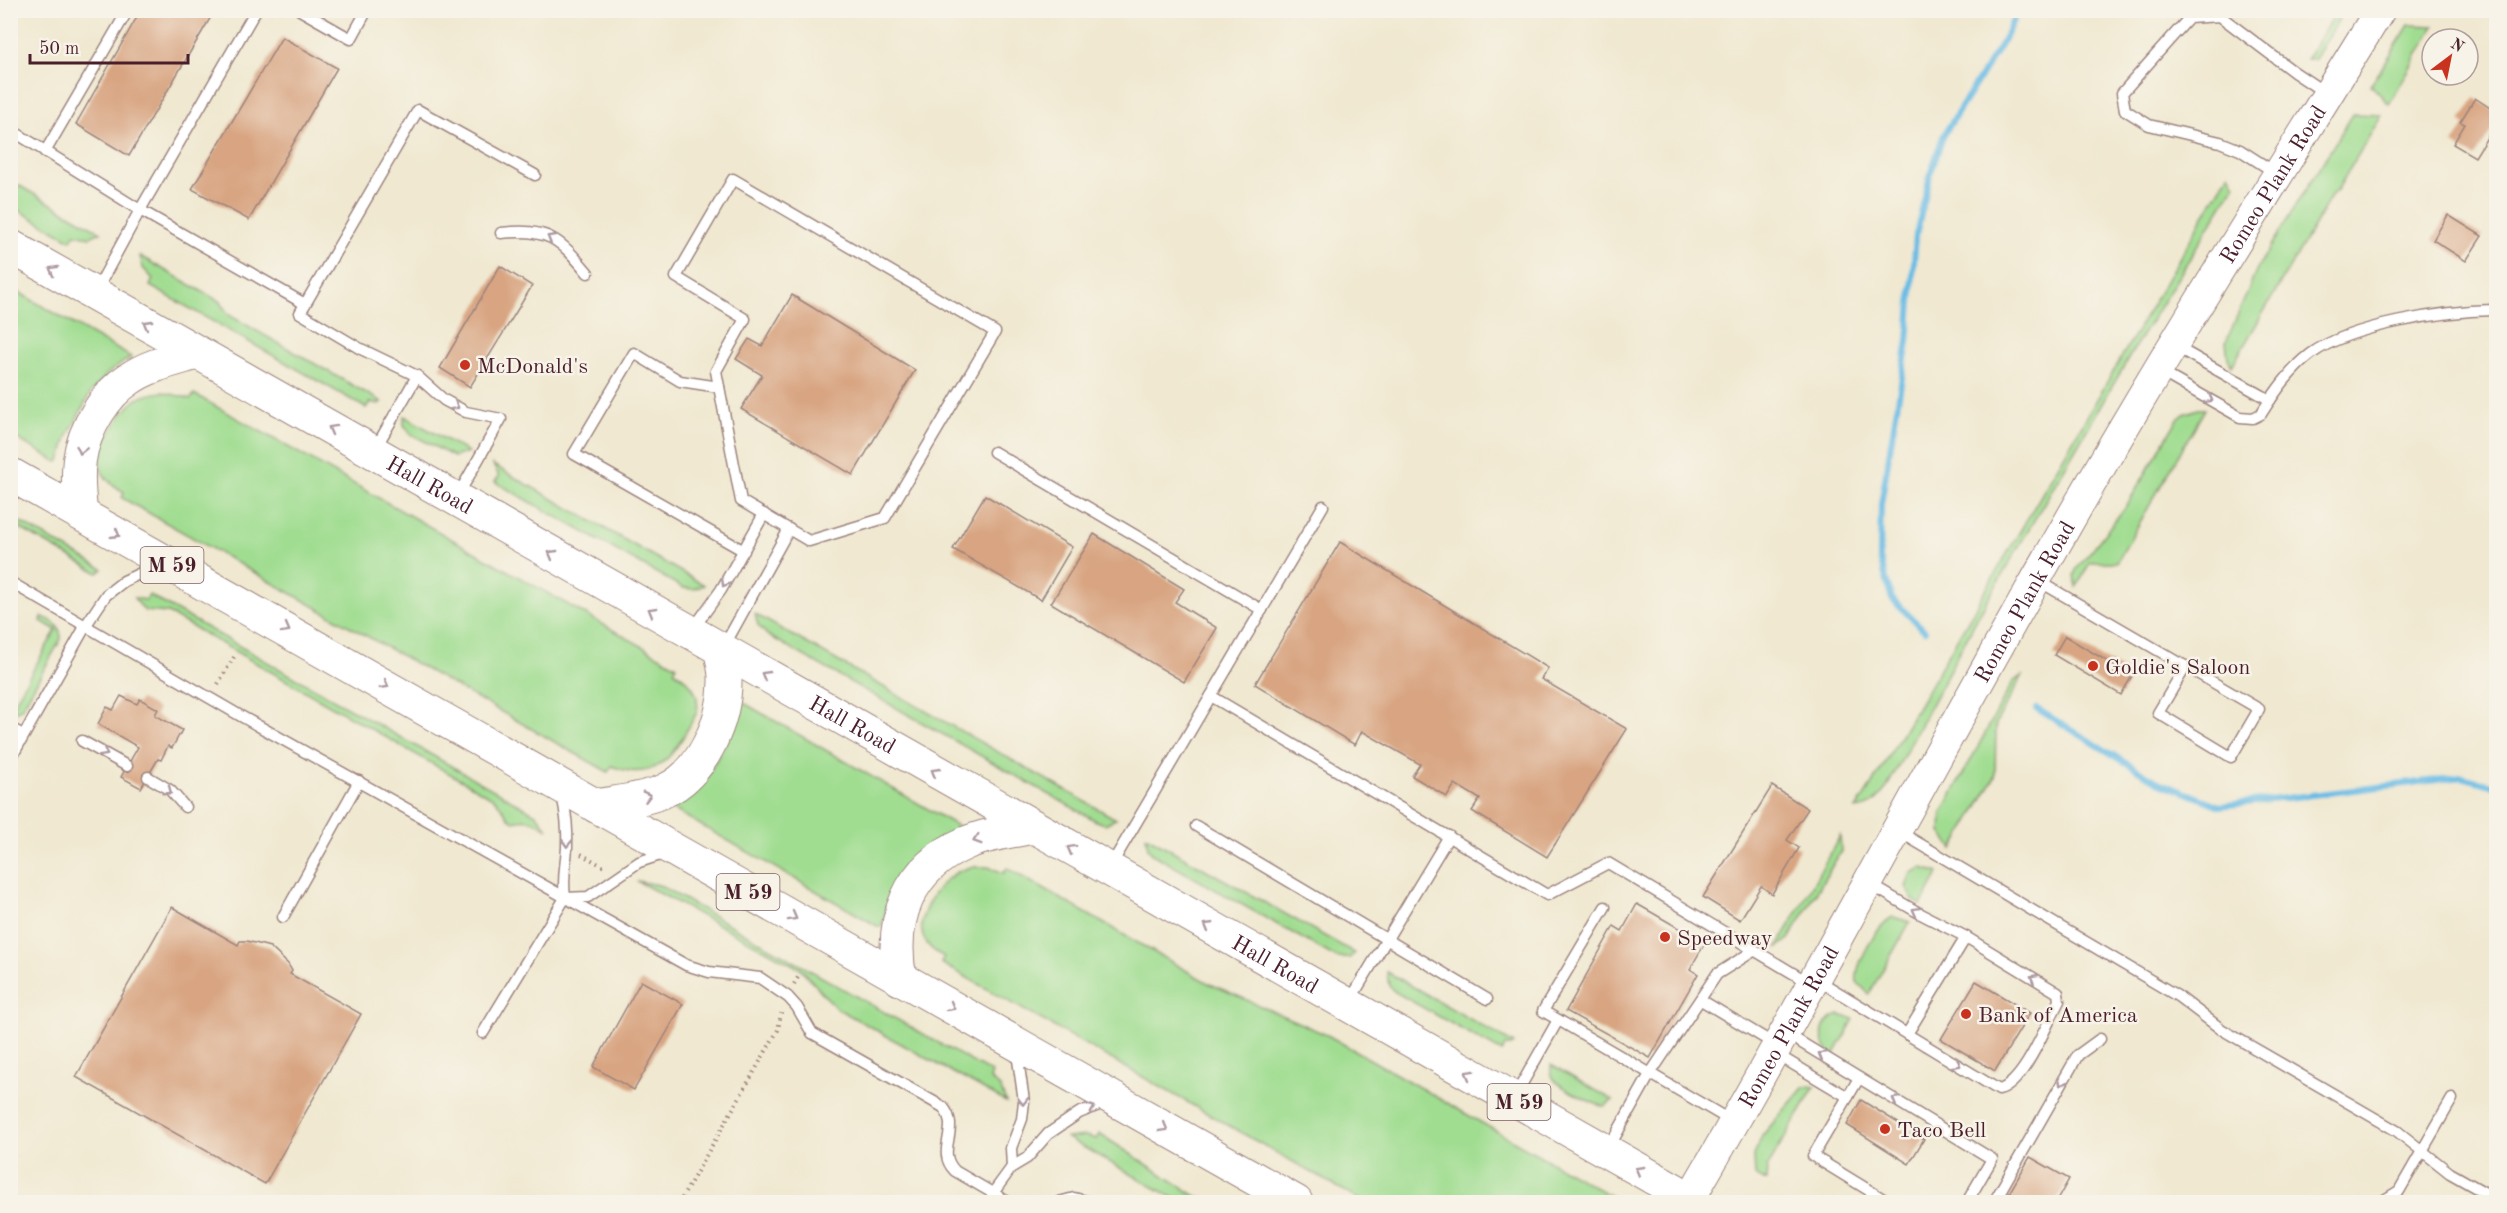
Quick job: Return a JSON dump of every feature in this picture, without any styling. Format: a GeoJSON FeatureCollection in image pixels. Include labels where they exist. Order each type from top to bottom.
{"type":"FeatureCollection","features":[{"type":"Feature","properties":{"kind":"highway","name":"Hall Road"},"geometry":{"type":"LineString","coordinates":[[10,246],[1691,1201]]}},
{"type":"Feature","properties":{"kind":"highway"},"geometry":{"type":"LineString","coordinates":[[81,514],[77,473],[81,445],[106,398],[117,387],[143,371],[197,353]]}},
{"type":"Feature","properties":{"kind":"highway","name":"M 59"},"geometry":{"type":"LineString","coordinates":[[10,474],[1296,1203]]}},
{"type":"Feature","properties":{"kind":"highway"},"geometry":{"type":"LineString","coordinates":[[596,806],[662,792],[681,781],[692,770],[707,747],[721,715],[725,677],[721,651]]}},
{"type":"Feature","properties":{"kind":"highway"},"geometry":{"type":"LineString","coordinates":[[900,979],[896,941],[898,924],[910,894],[927,868],[945,854],[968,842],[1034,827]]}},
{"type":"Feature","properties":{"kind":"main road","name":"Romeo Plank Road"},"geometry":{"type":"LineString","coordinates":[[1691,1201],[2037,580],[2173,345],[2380,10]]}},
{"type":"Feature","properties":{"kind":"lane"},"geometry":{"type":"LineString","coordinates":[[45,152],[128,10]]}},
{"type":"Feature","properties":{"kind":"lane"},"geometry":{"type":"LineString","coordinates":[[95,294],[140,210],[256,10]]}},
{"type":"Feature","properties":{"kind":"lane"},"geometry":{"type":"LineString","coordinates":[[300,10],[351,39],[367,10]]}},
{"type":"Feature","properties":{"kind":"lane"},"geometry":{"type":"LineString","coordinates":[[2279,175],[2240,150],[2220,142],[2150,125],[2125,110],[2122,93],[2189,18],[2220,16],[2328,95]]}},
{"type":"Feature","properties":{"kind":"lane"},"geometry":{"type":"LineString","coordinates":[[455,499],[501,419],[466,412],[444,400],[417,376],[359,348],[300,313],[418,110],[536,175]]}},
{"type":"Feature","properties":{"kind":"lane"},"geometry":{"type":"LineString","coordinates":[[16,134],[140,210],[305,304]]}},
{"type":"Feature","properties":{"kind":"lane"},"geometry":{"type":"LineString","coordinates":[[733,179],[995,332],[885,518],[810,541],[741,501],[719,387],[716,371],[745,319],[676,277],[733,179]]}},
{"type":"Feature","properties":{"kind":"lane"},"geometry":{"type":"LineString","coordinates":[[501,233],[525,230],[541,232],[555,239],[570,251],[588,273]]}},
{"type":"Feature","properties":{"kind":"lane"},"geometry":{"type":"LineString","coordinates":[[2158,371],[2240,417],[2253,418],[2261,414],[2296,367],[2330,343],[2350,335],[2438,313],[2493,310],[2496,305]]}},
{"type":"Feature","properties":{"kind":"lane"},"geometry":{"type":"LineString","coordinates":[[2173,345],[2270,400]]}},
{"type":"Feature","properties":{"kind":"lane"},"geometry":{"type":"LineString","coordinates":[[719,387],[680,381],[634,353],[574,454],[744,551]]}},
{"type":"Feature","properties":{"kind":"lane"},"geometry":{"type":"LineString","coordinates":[[373,452],[417,376]]}},
{"type":"Feature","properties":{"kind":"lane"},"geometry":{"type":"LineString","coordinates":[[994,452],[1262,610]]}},
{"type":"Feature","properties":{"kind":"lane"},"geometry":{"type":"LineString","coordinates":[[1109,870],[1323,506]]}},
{"type":"Feature","properties":{"kind":"lane"},"geometry":{"type":"LineString","coordinates":[[690,633],[744,551],[764,514]]}},
{"type":"Feature","properties":{"kind":"lane"},"geometry":{"type":"LineString","coordinates":[[721,651],[789,529]]}},
{"type":"Feature","properties":{"kind":"lane"},"geometry":{"type":"LineString","coordinates":[[10,760],[86,625],[113,589],[134,576],[165,562]]}},
{"type":"Feature","properties":{"kind":"lane"},"geometry":{"type":"LineString","coordinates":[[2037,580],[2186,666],[2259,709],[2231,757],[2158,713],[2186,666]]}},
{"type":"Feature","properties":{"kind":"lane"},"geometry":{"type":"LineString","coordinates":[[10,582],[210,698],[686,965],[709,972],[760,978],[788,997],[797,1007],[812,1033],[943,1107],[951,1124],[946,1150],[950,1166],[955,1172],[1008,1203]]}},
{"type":"Feature","properties":{"kind":"lane"},"geometry":{"type":"LineString","coordinates":[[1211,696],[1547,895],[1608,863],[1755,950],[1907,1034],[1999,1090],[2007,1088],[2018,1078],[2058,1001],[2058,993],[1966,937],[1868,883]]}},
{"type":"Feature","properties":{"kind":"lane"},"geometry":{"type":"LineString","coordinates":[[10,728],[23,735]]}},
{"type":"Feature","properties":{"kind":"lane"},"geometry":{"type":"LineString","coordinates":[[82,741],[127,766]]}},
{"type":"Feature","properties":{"kind":"lane"},"geometry":{"type":"LineString","coordinates":[[148,777],[170,790],[185,807]]}},
{"type":"Feature","properties":{"kind":"lane"},"geometry":{"type":"LineString","coordinates":[[283,917],[359,782]]}},
{"type":"Feature","properties":{"kind":"lane"},"geometry":{"type":"LineString","coordinates":[[483,1033],[565,898],[562,877],[566,864],[567,822],[560,786]]}},
{"type":"Feature","properties":{"kind":"lane"},"geometry":{"type":"LineString","coordinates":[[1196,826],[1487,999]]}},
{"type":"Feature","properties":{"kind":"lane"},"geometry":{"type":"LineString","coordinates":[[1897,831],[2179,997],[2221,1029],[2397,1131],[2450,1173],[2496,1199]]}},
{"type":"Feature","properties":{"kind":"lane"},"geometry":{"type":"LineString","coordinates":[[1348,1005],[1449,836]]}},
{"type":"Feature","properties":{"kind":"lane"},"geometry":{"type":"LineString","coordinates":[[565,898],[588,897],[609,880],[639,862],[674,851]]}},
{"type":"Feature","properties":{"kind":"lane"},"geometry":{"type":"LineString","coordinates":[[1605,907],[1543,1011],[1734,1122]]}},
{"type":"Feature","properties":{"kind":"lane"},"geometry":{"type":"LineString","coordinates":[[1907,1034],[1966,937]]}},
{"type":"Feature","properties":{"kind":"lane"},"geometry":{"type":"LineString","coordinates":[[1607,1152],[1650,1074],[1717,974],[1755,950]]}},
{"type":"Feature","properties":{"kind":"lane"},"geometry":{"type":"LineString","coordinates":[[1701,1000],[1779,1044],[1859,1078],[1992,1159],[1966,1203]]}},
{"type":"Feature","properties":{"kind":"lane"},"geometry":{"type":"LineString","coordinates":[[1514,1099],[1558,1020]]}},
{"type":"Feature","properties":{"kind":"lane"},"geometry":{"type":"LineString","coordinates":[[1994,1203],[2078,1055],[2100,1039]]}},
{"type":"Feature","properties":{"kind":"lane"},"geometry":{"type":"LineString","coordinates":[[1012,1167],[1011,1148],[1022,1119],[1023,1101],[1015,1043]]}},
{"type":"Feature","properties":{"kind":"lane"},"geometry":{"type":"LineString","coordinates":[[1779,1044],[1848,1097]]}},
{"type":"Feature","properties":{"kind":"lane"},"geometry":{"type":"LineString","coordinates":[[1859,1078],[1813,1156],[1888,1203]]}},
{"type":"Feature","properties":{"kind":"lane"},"geometry":{"type":"LineString","coordinates":[[993,1193],[1012,1167],[1027,1158],[1042,1139],[1060,1124],[1079,1113],[1113,1099]]}},
{"type":"Feature","properties":{"kind":"lane"},"geometry":{"type":"LineString","coordinates":[[2381,1203],[2399,1191],[2452,1099]]}},
{"type":"Feature","properties":{"kind":"lane"},"geometry":{"type":"LineString","coordinates":[[1059,1203],[1074,1198],[1090,1203]]}},
{"type":"Feature","properties":{"kind":"path"},"geometry":{"type":"LineString","coordinates":[[218,684],[234,657]]}},
{"type":"Feature","properties":{"kind":"path"},"geometry":{"type":"LineString","coordinates":[[578,852],[606,868]]}},
{"type":"Feature","properties":{"kind":"path"},"geometry":{"type":"LineString","coordinates":[[794,985],[800,974]]}},
{"type":"Feature","properties":{"kind":"path"},"geometry":{"type":"LineString","coordinates":[[682,1198],[778,1030],[781,1012]]}},
{"type":"Feature","properties":{"kind":"green space"},"geometry":{"type":"Polygon","coordinates":[[[2337,11],[2344,11],[2315,59],[2306,59],[2337,11]]]}},
{"type":"Feature","properties":{"kind":"green space"},"geometry":{"type":"Polygon","coordinates":[[[2409,25],[2434,26],[2420,27],[2420,50],[2389,104],[2371,85],[2409,25]]]}},
{"type":"Feature","properties":{"kind":"green space"},"geometry":{"type":"Polygon","coordinates":[[[2353,114],[2382,115],[2336,192],[2333,193],[2232,366],[2228,358],[2226,342],[2259,265],[2353,114]]]}},
{"type":"Feature","properties":{"kind":"green space"},"geometry":{"type":"Polygon","coordinates":[[[2229,173],[2235,185],[2138,342],[1981,611],[1886,789],[1873,803],[1856,809],[1882,768],[2229,173]]]}},
{"type":"Feature","properties":{"kind":"green space"},"geometry":{"type":"Polygon","coordinates":[[[11,181],[101,232],[90,237],[74,234],[71,240],[11,206],[11,181]]]}},
{"type":"Feature","properties":{"kind":"green space"},"geometry":{"type":"Polygon","coordinates":[[[140,256],[219,301],[229,315],[382,402],[378,404],[370,402],[366,408],[150,286],[153,279],[143,268],[140,256]]]}},
{"type":"Feature","properties":{"kind":"green space"},"geometry":{"type":"Polygon","coordinates":[[[11,288],[131,357],[108,373],[91,392],[67,437],[60,461],[57,462],[11,435],[11,288]]]}},
{"type":"Feature","properties":{"kind":"green space"},"geometry":{"type":"Polygon","coordinates":[[[163,392],[191,399],[194,394],[677,666],[674,671],[693,688],[698,705],[697,712],[674,750],[655,767],[643,771],[629,771],[612,766],[608,772],[122,498],[124,492],[109,481],[101,470],[102,449],[118,420],[130,405],[142,397],[163,392]]]}},
{"type":"Feature","properties":{"kind":"green space"},"geometry":{"type":"Polygon","coordinates":[[[2205,409],[2117,562],[2090,562],[2077,587],[2074,576],[2076,570],[2127,505],[2177,420],[2184,414],[2205,409]]]}},
{"type":"Feature","properties":{"kind":"green space"},"geometry":{"type":"Polygon","coordinates":[[[404,416],[468,452],[454,457],[411,434],[404,425],[404,416]]]}},
{"type":"Feature","properties":{"kind":"green space"},"geometry":{"type":"Polygon","coordinates":[[[493,465],[704,585],[694,589],[683,588],[495,482],[499,476],[493,465]]]}},
{"type":"Feature","properties":{"kind":"green space"},"geometry":{"type":"Polygon","coordinates":[[[11,517],[103,569],[98,573],[11,523],[11,517]]]}},
{"type":"Feature","properties":{"kind":"green space"},"geometry":{"type":"Polygon","coordinates":[[[149,595],[536,814],[548,829],[528,820],[514,821],[509,818],[496,800],[168,613],[145,611],[134,598],[146,600],[149,595]]]}},
{"type":"Feature","properties":{"kind":"green space"},"geometry":{"type":"Polygon","coordinates":[[[755,614],[1116,819],[1105,824],[1098,822],[767,635],[758,625],[755,614]]]}},
{"type":"Feature","properties":{"kind":"green space"},"geometry":{"type":"Polygon","coordinates":[[[42,617],[56,625],[61,639],[23,706],[11,712],[11,705],[56,630],[41,621],[42,617]]]}},
{"type":"Feature","properties":{"kind":"green space"},"geometry":{"type":"Polygon","coordinates":[[[2023,675],[1996,723],[1995,777],[1953,849],[1941,832],[1942,813],[2013,682],[2023,675]]]}},
{"type":"Feature","properties":{"kind":"green space"},"geometry":{"type":"Polygon","coordinates":[[[744,703],[961,828],[943,837],[907,866],[893,892],[881,927],[669,807],[687,797],[706,779],[734,727],[741,704],[744,703]]]}},
{"type":"Feature","properties":{"kind":"green space"},"geometry":{"type":"Polygon","coordinates":[[[1146,836],[1355,953],[1349,958],[1337,958],[1152,854],[1148,848],[1146,836]]]}},
{"type":"Feature","properties":{"kind":"green space"},"geometry":{"type":"Polygon","coordinates":[[[1840,836],[1841,851],[1789,939],[1777,948],[1840,836]]]}},
{"type":"Feature","properties":{"kind":"green space"},"geometry":{"type":"Polygon","coordinates":[[[971,867],[988,867],[1004,873],[1007,868],[1208,983],[1329,1036],[1616,1199],[1614,1202],[1364,1202],[941,963],[944,957],[932,949],[924,938],[922,921],[929,902],[940,886],[955,874],[971,867]]]}},
{"type":"Feature","properties":{"kind":"green space"},"geometry":{"type":"Polygon","coordinates":[[[1922,868],[1939,873],[1921,905],[1912,899],[1906,887],[1911,873],[1922,868]]]}},
{"type":"Feature","properties":{"kind":"green space"},"geometry":{"type":"Polygon","coordinates":[[[637,881],[659,885],[992,1073],[990,1079],[1000,1087],[1006,1102],[836,1008],[801,969],[637,881]]]}},
{"type":"Feature","properties":{"kind":"green space"},"geometry":{"type":"Polygon","coordinates":[[[1893,917],[1910,922],[1869,994],[1857,982],[1859,966],[1874,936],[1893,917]]]}},
{"type":"Feature","properties":{"kind":"green space"},"geometry":{"type":"Polygon","coordinates":[[[1387,972],[1514,1044],[1505,1046],[1502,1052],[1395,992],[1389,986],[1387,972]]]}},
{"type":"Feature","properties":{"kind":"green space"},"geometry":{"type":"Polygon","coordinates":[[[1839,1015],[1854,1019],[1833,1057],[1825,1046],[1822,1033],[1827,1023],[1839,1015]]]}},
{"type":"Feature","properties":{"kind":"green space"},"geometry":{"type":"Polygon","coordinates":[[[1551,1065],[1613,1100],[1605,1106],[1578,1096],[1554,1079],[1551,1065]]]}},
{"type":"Feature","properties":{"kind":"green space"},"geometry":{"type":"Polygon","coordinates":[[[1815,1086],[1767,1168],[1766,1181],[1755,1175],[1754,1156],[1762,1136],[1804,1087],[1815,1086]]]}},
{"type":"Feature","properties":{"kind":"green space"},"geometry":{"type":"Polygon","coordinates":[[[1099,1134],[1205,1202],[1180,1202],[1067,1138],[1086,1136],[1096,1139],[1099,1134]]]}},
{"type":"Feature","properties":{"kind":"building"},"geometry":{"type":"Polygon","coordinates":[[[141,10],[215,10],[129,156],[76,124],[141,10]]]}},
{"type":"Feature","properties":{"kind":"building"},"geometry":{"type":"Polygon","coordinates":[[[282,37],[337,68],[249,220],[192,189],[282,37]]]}},
{"type":"Feature","properties":{"kind":"building"},"geometry":{"type":"Polygon","coordinates":[[[2475,98],[2496,112],[2496,123],[2475,157],[2453,144],[2465,124],[2460,122],[2475,98]]]}},
{"type":"Feature","properties":{"kind":"building"},"geometry":{"type":"Polygon","coordinates":[[[2448,215],[2482,236],[2466,261],[2433,240],[2448,215]]]}},
{"type":"Feature","properties":{"kind":"building"},"geometry":{"type":"Polygon","coordinates":[[[500,266],[532,286],[470,387],[440,368],[500,266]]]}},
{"type":"Feature","properties":{"kind":"building"},"geometry":{"type":"Polygon","coordinates":[[[792,295],[915,370],[853,475],[741,409],[762,375],[736,359],[749,339],[762,346],[792,295]]]}},
{"type":"Feature","properties":{"kind":"building"},"geometry":{"type":"Polygon","coordinates":[[[985,495],[1072,547],[1041,600],[953,549],[985,495]]]}},
{"type":"Feature","properties":{"kind":"building"},"geometry":{"type":"Polygon","coordinates":[[[1094,534],[1184,589],[1175,602],[1217,628],[1184,682],[1051,603],[1094,534]]]}},
{"type":"Feature","properties":{"kind":"building"},"geometry":{"type":"Polygon","coordinates":[[[1340,542],[1548,668],[1541,679],[1627,729],[1547,857],[1472,811],[1480,799],[1455,784],[1447,797],[1412,776],[1420,764],[1362,731],[1355,745],[1255,684],[1340,542]]]}},
{"type":"Feature","properties":{"kind":"building","name":"Goldie's Saloon"},"geometry":{"type":"Polygon","coordinates":[[[2065,636],[2132,676],[2121,695],[2054,655],[2065,636]]]}},
{"type":"Feature","properties":{"kind":"building"},"geometry":{"type":"Polygon","coordinates":[[[121,696],[137,704],[140,699],[158,709],[155,715],[182,730],[172,748],[168,746],[161,760],[158,759],[141,788],[121,777],[138,747],[98,724],[107,707],[113,710],[121,696]]]}},
{"type":"Feature","properties":{"kind":"building"},"geometry":{"type":"Polygon","coordinates":[[[1772,786],[1808,809],[1787,840],[1799,848],[1772,894],[1761,886],[1740,920],[1703,897],[1772,786]]]}},
{"type":"Feature","properties":{"kind":"building"},"geometry":{"type":"Polygon","coordinates":[[[1637,904],[1705,943],[1690,969],[1698,974],[1650,1058],[1566,1011],[1614,926],[1622,931],[1637,904]]]}},
{"type":"Feature","properties":{"kind":"building"},"geometry":{"type":"Polygon","coordinates":[[[172,907],[238,945],[240,941],[247,941],[270,947],[288,964],[292,971],[290,974],[361,1014],[265,1184],[76,1077],[172,907]]]}},
{"type":"Feature","properties":{"kind":"building"},"geometry":{"type":"Polygon","coordinates":[[[641,981],[683,1004],[634,1090],[593,1067],[641,981]]]}},
{"type":"Feature","properties":{"kind":"building"},"geometry":{"type":"Polygon","coordinates":[[[1976,981],[2030,1013],[1995,1071],[1941,1039],[1976,981]]]}},
{"type":"Feature","properties":{"kind":"building"},"geometry":{"type":"Polygon","coordinates":[[[1861,1100],[1924,1139],[1909,1164],[1847,1125],[1861,1100]]]}},
{"type":"Feature","properties":{"kind":"building"},"geometry":{"type":"Polygon","coordinates":[[[2030,1157],[2069,1179],[2056,1202],[2004,1202],[2030,1157]]]}},
{"type":"Feature","properties":{"kind":"waterway"},"geometry":{"type":"LineString","coordinates":[[1925,631],[1892,599],[1880,558],[1881,504],[1908,341],[1916,235],[1931,172],[1943,136],[2003,41],[2018,10]]}},
{"type":"Feature","properties":{"kind":"waterway"},"geometry":{"type":"LineString","coordinates":[[2037,709],[2158,782],[2220,806],[2462,777],[2496,786]]}},
{"type":"Feature","properties":{"kind":"place","name":"McDonald's"},"geometry":{"type":"Point","coordinates":[465,365]}},
{"type":"Feature","properties":{"kind":"place","name":"Goldie's Saloon"},"geometry":{"type":"Point","coordinates":[2093,666]}},
{"type":"Feature","properties":{"kind":"place","name":"Speedway"},"geometry":{"type":"Point","coordinates":[1665,937]}},
{"type":"Feature","properties":{"kind":"place","name":"Bank of America"},"geometry":{"type":"Point","coordinates":[1966,1014]}},
{"type":"Feature","properties":{"kind":"place","name":"Taco Bell"},"geometry":{"type":"Point","coordinates":[1885,1129]}}]}
